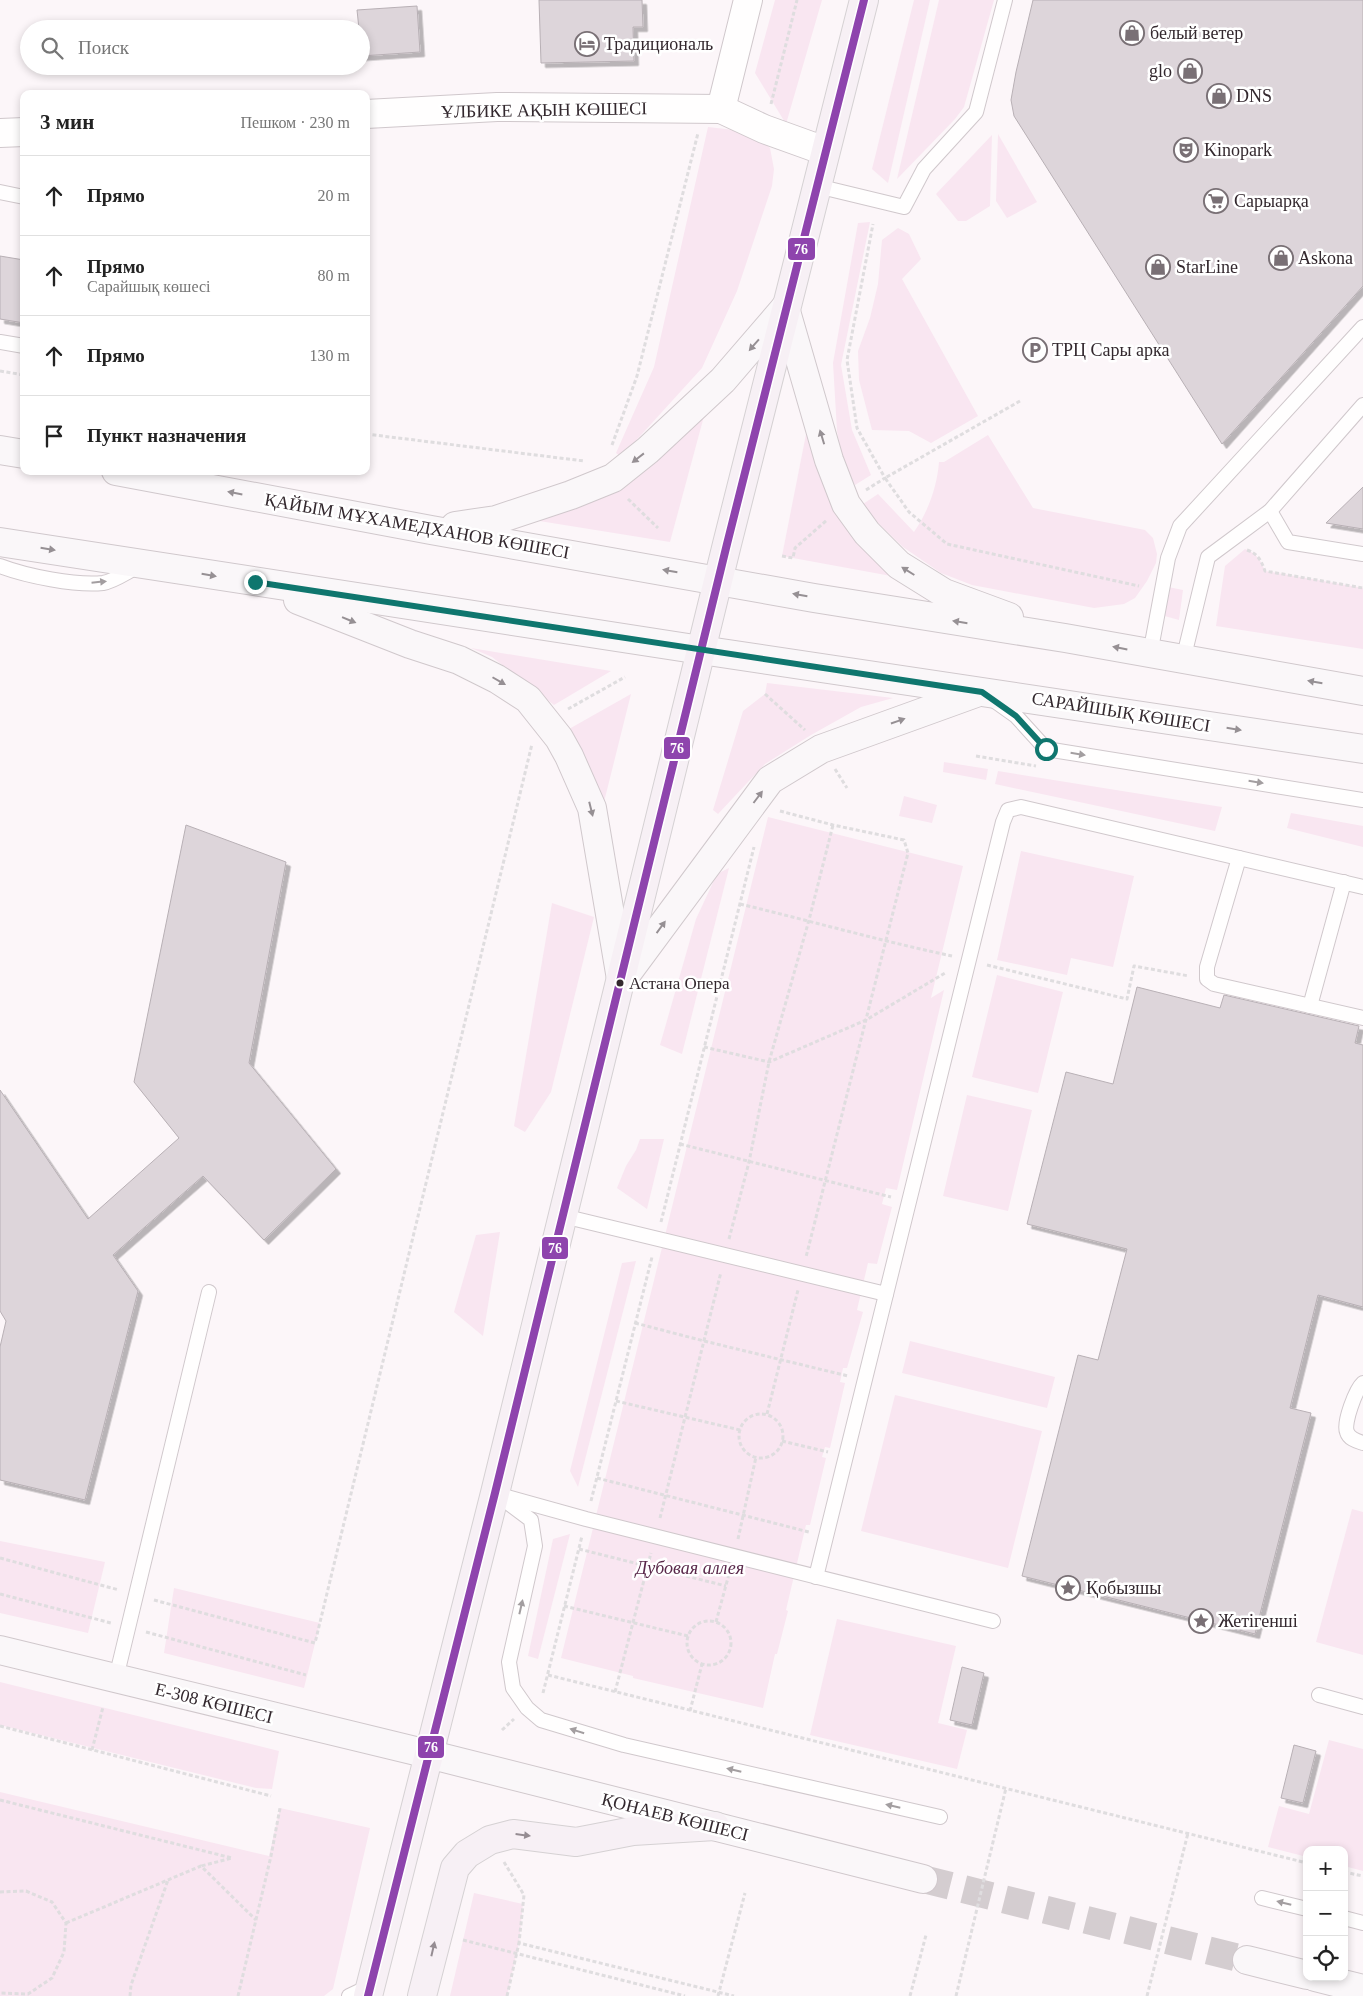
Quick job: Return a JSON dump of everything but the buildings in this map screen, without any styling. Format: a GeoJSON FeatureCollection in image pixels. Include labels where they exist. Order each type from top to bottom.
{"type":"FeatureCollection","features":[{"type":"Feature","properties":{"kind":"main road"},"geometry":{"type":"LineString","coordinates":[[362,1992],[428,1754],[495,1493],[622,980],[718,580],[864,0]]}},
{"type":"Feature","properties":{"kind":"main road"},"geometry":{"type":"LineString","coordinates":[[431,530],[496,520],[571,495],[613,478],[648,450],[723,380],[786,308]]}},
{"type":"Feature","properties":{"kind":"main road"},"geometry":{"type":"LineString","coordinates":[[786,308],[829,460],[846,504],[867,533],[900,565],[944,593],[1065,638]]}},
{"type":"Feature","properties":{"kind":"main road"},"geometry":{"type":"LineString","coordinates":[[0,450],[20,453]]}},
{"type":"Feature","properties":{"kind":"main road","name":"ҚАЙЫМ МҰХАМЕДХАНОВ КӨШЕСІ"},"geometry":{"type":"LineString","coordinates":[[137,475],[431,530],[718,580]]}},
{"type":"Feature","properties":{"kind":"main road"},"geometry":{"type":"LineString","coordinates":[[0,542],[701,650]]}},
{"type":"Feature","properties":{"kind":"main road"},"geometry":{"type":"LineString","coordinates":[[718,580],[1065,638],[1363,691]]}},
{"type":"Feature","properties":{"kind":"main road"},"geometry":{"type":"LineString","coordinates":[[255,582],[410,644],[460,660],[497,679],[528,699],[559,738],[570,756],[592,808],[622,980]]}},
{"type":"Feature","properties":{"kind":"main road","name":"САРАЙШЫҚ КӨШЕСІ"},"geometry":{"type":"LineString","coordinates":[[701,650],[1363,749]]}},
{"type":"Feature","properties":{"kind":"main road"},"geometry":{"type":"LineString","coordinates":[[622,980],[770,780],[830,745],[982,692]]}},
{"type":"Feature","properties":{"kind":"main road","name":"Е-308 КӨШЕСІ"},"geometry":{"type":"LineString","coordinates":[[0,1650],[428,1754]]}},
{"type":"Feature","properties":{"kind":"main road","name":"ҚОНАЕВ КӨШЕСІ"},"geometry":{"type":"LineString","coordinates":[[428,1754],[923,1879]]}},
{"type":"Feature","properties":{"kind":"main road"},"geometry":{"type":"LineString","coordinates":[[422,1996],[455,1868],[467,1854],[490,1840],[513,1834],[576,1842],[633,1831],[715,1826]]}},
{"type":"Feature","properties":{"kind":"main road"},"geometry":{"type":"LineString","coordinates":[[1247,1960],[1303,1974]]}},
{"type":"Feature","properties":{"kind":"main road"},"geometry":{"type":"LineString","coordinates":[[1332,1981],[1363,1989]]}},
{"type":"Feature","properties":{"kind":"street"},"geometry":{"type":"LineString","coordinates":[[748,0],[712,109],[825,151]]}},
{"type":"Feature","properties":{"kind":"street","name":"ҰЛБИКЕ АҚЫН КӨШЕСІ"},"geometry":{"type":"LineString","coordinates":[[370,114],[497,108],[712,109]]}},
{"type":"Feature","properties":{"kind":"street"},"geometry":{"type":"LineString","coordinates":[[0,133],[20,132]]}},
{"type":"Feature","properties":{"kind":"lane"},"geometry":{"type":"LineString","coordinates":[[817,186],[904,207],[924,168],[976,112],[1005,0]]}},
{"type":"Feature","properties":{"kind":"lane"},"geometry":{"type":"LineString","coordinates":[[0,192],[20,196]]}},
{"type":"Feature","properties":{"kind":"lane"},"geometry":{"type":"LineString","coordinates":[[1150,654],[1168,558],[1180,526],[1363,327]]}},
{"type":"Feature","properties":{"kind":"lane"},"geometry":{"type":"LineString","coordinates":[[0,342],[20,345]]}},
{"type":"Feature","properties":{"kind":"lane"},"geometry":{"type":"LineString","coordinates":[[1183,660],[1208,557],[1270,511],[1363,405]]}},
{"type":"Feature","properties":{"kind":"lane"},"geometry":{"type":"LineString","coordinates":[[1270,511],[1288,542],[1363,554]]}},
{"type":"Feature","properties":{"kind":"lane"},"geometry":{"type":"LineString","coordinates":[[0,566],[46,577],[84,583],[106,582],[144,564]]}},
{"type":"Feature","properties":{"kind":"lane"},"geometry":{"type":"LineString","coordinates":[[982,692],[1016,716],[1046,749],[1363,800]]}},
{"type":"Feature","properties":{"kind":"lane"},"geometry":{"type":"LineString","coordinates":[[816,1577],[1002,822],[1008,810],[1021,807],[1363,887]]}},
{"type":"Feature","properties":{"kind":"lane"},"geometry":{"type":"LineString","coordinates":[[1239,858],[1207,968],[1207,979],[1214,984],[1363,1018]]}},
{"type":"Feature","properties":{"kind":"lane"},"geometry":{"type":"LineString","coordinates":[[1310,1006],[1344,882]]}},
{"type":"Feature","properties":{"kind":"lane"},"geometry":{"type":"LineString","coordinates":[[563,1216],[886,1294]]}},
{"type":"Feature","properties":{"kind":"lane"},"geometry":{"type":"LineString","coordinates":[[116,1678],[209,1292]]}},
{"type":"Feature","properties":{"kind":"lane"},"geometry":{"type":"LineString","coordinates":[[1363,1384],[1358,1388],[1346,1425],[1347,1433],[1352,1439],[1363,1443]]}},
{"type":"Feature","properties":{"kind":"lane"},"geometry":{"type":"LineString","coordinates":[[495,1493],[586,1519],[993,1621]]}},
{"type":"Feature","properties":{"kind":"lane"},"geometry":{"type":"LineString","coordinates":[[495,1493],[530,1520],[535,1546],[509,1662],[513,1688],[526,1708],[541,1720],[624,1745],[940,1817]]}},
{"type":"Feature","properties":{"kind":"lane"},"geometry":{"type":"LineString","coordinates":[[1319,1695],[1363,1707]]}},
{"type":"Feature","properties":{"kind":"lane"},"geometry":{"type":"LineString","coordinates":[[1262,1898],[1303,1908]]}},
{"type":"Feature","properties":{"kind":"lane"},"geometry":{"type":"LineString","coordinates":[[1348,1919],[1363,1923]]}},
{"type":"Feature","properties":{"kind":"path"},"geometry":{"type":"LineString","coordinates":[[764,129],[797,0]]}},
{"type":"Feature","properties":{"kind":"path"},"geometry":{"type":"LineString","coordinates":[[611,446],[637,376],[712,109]]}},
{"type":"Feature","properties":{"kind":"path"},"geometry":{"type":"LineString","coordinates":[[873,224],[847,360],[857,428],[884,478],[909,512],[947,544],[1139,586]]}},
{"type":"Feature","properties":{"kind":"path"},"geometry":{"type":"LineString","coordinates":[[0,371],[20,374]]}},
{"type":"Feature","properties":{"kind":"path"},"geometry":{"type":"LineString","coordinates":[[864,492],[884,478],[1020,401]]}},
{"type":"Feature","properties":{"kind":"path"},"geometry":{"type":"LineString","coordinates":[[370,435],[588,462]]}},
{"type":"Feature","properties":{"kind":"path"},"geometry":{"type":"LineString","coordinates":[[623,494],[658,528]]}},
{"type":"Feature","properties":{"kind":"path"},"geometry":{"type":"LineString","coordinates":[[782,556],[793,558],[795,548],[832,516]]}},
{"type":"Feature","properties":{"kind":"path"},"geometry":{"type":"LineString","coordinates":[[1245,549],[1256,553],[1265,571],[1363,588]]}},
{"type":"Feature","properties":{"kind":"path"},"geometry":{"type":"LineString","coordinates":[[565,710],[625,677]]}},
{"type":"Feature","properties":{"kind":"path"},"geometry":{"type":"LineString","coordinates":[[765,694],[811,735]]}},
{"type":"Feature","properties":{"kind":"path"},"geometry":{"type":"LineString","coordinates":[[0,1558],[315,1643],[532,743]]}},
{"type":"Feature","properties":{"kind":"path"},"geometry":{"type":"LineString","coordinates":[[766,1414],[908,853],[904,840],[833,825]]}},
{"type":"Feature","properties":{"kind":"path"},"geometry":{"type":"LineString","coordinates":[[740,904],[809,920],[885,942],[968,960],[1127,999],[1134,966],[1207,979]]}},
{"type":"Feature","properties":{"kind":"path"},"geometry":{"type":"LineString","coordinates":[[704,1047],[769,1062],[866,1020],[968,960]]}},
{"type":"Feature","properties":{"kind":"path"},"geometry":{"type":"LineString","coordinates":[[680,1144],[908,1202]]}},
{"type":"Feature","properties":{"kind":"path"},"geometry":{"type":"LineString","coordinates":[[635,1323],[864,1380]]}},
{"type":"Feature","properties":{"kind":"path"},"geometry":{"type":"LineString","coordinates":[[616,1401],[740,1430]]}},
{"type":"Feature","properties":{"kind":"path"},"geometry":{"type":"LineString","coordinates":[[766,1414],[780,1424],[783,1432],[782,1440],[779,1448],[772,1454],[756,1457],[748,1453],[743,1447],[740,1439],[740,1430],[750,1417],[766,1414]]}},
{"type":"Feature","properties":{"kind":"path"},"geometry":{"type":"LineString","coordinates":[[782,1440],[846,1456]]}},
{"type":"Feature","properties":{"kind":"path"},"geometry":{"type":"LineString","coordinates":[[597,1478],[826,1536]]}},
{"type":"Feature","properties":{"kind":"path"},"geometry":{"type":"LineString","coordinates":[[579,1549],[726,1586]]}},
{"type":"Feature","properties":{"kind":"path"},"geometry":{"type":"LineString","coordinates":[[0,1594],[306,1675]]}},
{"type":"Feature","properties":{"kind":"path"},"geometry":{"type":"LineString","coordinates":[[564,1606],[688,1636]]}},
{"type":"Feature","properties":{"kind":"path"},"geometry":{"type":"LineString","coordinates":[[707,1621],[716,1622],[729,1633],[730,1650],[726,1658],[719,1663],[702,1664],[694,1660],[689,1653],[687,1645],[688,1636],[692,1628],[699,1623],[707,1621]]}},
{"type":"Feature","properties":{"kind":"path"},"geometry":{"type":"LineString","coordinates":[[690,1711],[702,1664]]}},
{"type":"Feature","properties":{"kind":"path"},"geometry":{"type":"LineString","coordinates":[[548,1675],[1303,1861]]}},
{"type":"Feature","properties":{"kind":"path"},"geometry":{"type":"LineString","coordinates":[[92,1750],[103,1707]]}},
{"type":"Feature","properties":{"kind":"path"},"geometry":{"type":"LineString","coordinates":[[502,1730],[519,1715]]}},
{"type":"Feature","properties":{"kind":"path"},"geometry":{"type":"LineString","coordinates":[[0,1726],[271,1796]]}},
{"type":"Feature","properties":{"kind":"path"},"geometry":{"type":"LineString","coordinates":[[956,1996],[1006,1788]]}},
{"type":"Feature","properties":{"kind":"path"},"geometry":{"type":"LineString","coordinates":[[0,1800],[232,1858],[201,1866],[66,1923]]}},
{"type":"Feature","properties":{"kind":"path"},"geometry":{"type":"LineString","coordinates":[[238,1996],[280,1808]]}},
{"type":"Feature","properties":{"kind":"path"},"geometry":{"type":"LineString","coordinates":[[1147,1996],[1188,1833]]}},
{"type":"Feature","properties":{"kind":"path"},"geometry":{"type":"LineString","coordinates":[[502,1860],[524,1895],[517,1955],[507,1996]]}},
{"type":"Feature","properties":{"kind":"path"},"geometry":{"type":"LineString","coordinates":[[201,1866],[256,1920]]}},
{"type":"Feature","properties":{"kind":"path"},"geometry":{"type":"LineString","coordinates":[[1348,1873],[1363,1876]]}},
{"type":"Feature","properties":{"kind":"path"},"geometry":{"type":"LineString","coordinates":[[130,1996],[131,1985],[168,1880]]}},
{"type":"Feature","properties":{"kind":"path"},"geometry":{"type":"LineString","coordinates":[[0,1892],[26,1891],[52,1902],[66,1923],[64,1952],[52,1978],[28,1994],[0,1993]]}},
{"type":"Feature","properties":{"kind":"path"},"geometry":{"type":"LineString","coordinates":[[719,1994],[745,1893]]}},
{"type":"Feature","properties":{"kind":"path"},"geometry":{"type":"LineString","coordinates":[[910,1996],[926,1935]]}},
{"type":"Feature","properties":{"kind":"path"},"geometry":{"type":"LineString","coordinates":[[459,1939],[685,1996]]}},
{"type":"Feature","properties":{"kind":"path"},"geometry":{"type":"LineString","coordinates":[[519,1943],[707,1989],[719,1994],[734,1996]]}},
{"type":"Feature","properties":{"kind":"green space"},"geometry":{"type":"Polygon","coordinates":[[[775,0],[822,0],[786,124],[755,73],[775,0]]]}},
{"type":"Feature","properties":{"kind":"green space"},"geometry":{"type":"Polygon","coordinates":[[[914,0],[930,0],[888,183],[872,169],[914,0]]]}},
{"type":"Feature","properties":{"kind":"green space"},"geometry":{"type":"Polygon","coordinates":[[[939,0],[994,0],[964,107],[955,119],[897,179],[939,0]]]}},
{"type":"Feature","properties":{"kind":"green space"},"geometry":{"type":"Polygon","coordinates":[[[708,127],[752,132],[770,148],[774,169],[772,186],[737,291],[702,368],[621,457],[616,453],[654,367],[708,127]]]}},
{"type":"Feature","properties":{"kind":"green space"},"geometry":{"type":"Polygon","coordinates":[[[998,134],[1037,202],[1007,218],[996,201],[998,134]]]}},
{"type":"Feature","properties":{"kind":"green space"},"geometry":{"type":"Polygon","coordinates":[[[992,135],[990,206],[966,221],[958,221],[936,194],[992,135]]]}},
{"type":"Feature","properties":{"kind":"green space"},"geometry":{"type":"Polygon","coordinates":[[[870,222],[841,365],[852,430],[871,475],[855,485],[842,460],[837,431],[833,363],[858,223],[870,222]]]}},
{"type":"Feature","properties":{"kind":"green space"},"geometry":{"type":"Polygon","coordinates":[[[898,228],[909,234],[921,259],[902,279],[978,416],[931,443],[909,431],[872,430],[859,380],[858,351],[870,318],[878,284],[882,240],[898,228]]]}},
{"type":"Feature","properties":{"kind":"green space"},"geometry":{"type":"Polygon","coordinates":[[[707,405],[670,542],[527,519],[707,405]]]}},
{"type":"Feature","properties":{"kind":"green space"},"geometry":{"type":"Polygon","coordinates":[[[810,414],[902,578],[782,556],[810,414]]]}},
{"type":"Feature","properties":{"kind":"green space"},"geometry":{"type":"Polygon","coordinates":[[[988,435],[1033,508],[1145,530],[1153,538],[1157,554],[1156,563],[1147,581],[1135,598],[1124,604],[1094,608],[972,585],[941,573],[903,547],[878,523],[863,504],[878,494],[914,532],[924,516],[931,499],[939,462],[944,462],[988,435]]]}},
{"type":"Feature","properties":{"kind":"green space"},"geometry":{"type":"Polygon","coordinates":[[[1245,549],[1258,557],[1265,571],[1363,588],[1363,649],[1216,626],[1225,566],[1245,549]]]}},
{"type":"Feature","properties":{"kind":"green space"},"geometry":{"type":"Polygon","coordinates":[[[1168,587],[1183,590],[1179,620],[1161,615],[1168,587]]]}},
{"type":"Feature","properties":{"kind":"green space"},"geometry":{"type":"Polygon","coordinates":[[[471,648],[611,671],[554,705],[492,657],[471,648]]]}},
{"type":"Feature","properties":{"kind":"green space"},"geometry":{"type":"Polygon","coordinates":[[[767,683],[893,698],[861,707],[765,764],[718,814],[713,810],[743,711],[765,694],[767,683]]]}},
{"type":"Feature","properties":{"kind":"green space"},"geometry":{"type":"Polygon","coordinates":[[[631,694],[604,802],[569,729],[631,694]]]}},
{"type":"Feature","properties":{"kind":"green space"},"geometry":{"type":"Polygon","coordinates":[[[944,762],[988,769],[986,780],[943,772],[944,762]]]}},
{"type":"Feature","properties":{"kind":"green space"},"geometry":{"type":"Polygon","coordinates":[[[998,771],[1222,807],[1215,831],[995,784],[998,771]]]}},
{"type":"Feature","properties":{"kind":"green space"},"geometry":{"type":"Polygon","coordinates":[[[904,796],[937,805],[932,823],[899,816],[904,796]]]}},
{"type":"Feature","properties":{"kind":"green space"},"geometry":{"type":"Polygon","coordinates":[[[1291,813],[1363,826],[1363,847],[1287,828],[1291,813]]]}},
{"type":"Feature","properties":{"kind":"green space","name":"Дубовая аллея"},"geometry":{"type":"Polygon","coordinates":[[[768,817],[963,866],[931,998],[944,990],[897,1190],[886,1188],[882,1204],[892,1207],[877,1264],[868,1263],[857,1310],[863,1312],[847,1368],[843,1368],[840,1382],[845,1383],[830,1448],[825,1447],[822,1457],[826,1458],[810,1525],[806,1525],[786,1610],[788,1611],[777,1654],[775,1654],[763,1708],[633,1678],[633,1676],[561,1658],[768,817]]]}},
{"type":"Feature","properties":{"kind":"green space"},"geometry":{"type":"Polygon","coordinates":[[[1021,851],[1134,876],[1113,967],[1071,958],[1067,975],[997,960],[1021,851]]]}},
{"type":"Feature","properties":{"kind":"green space"},"geometry":{"type":"Polygon","coordinates":[[[729,868],[682,1054],[660,1045],[696,919],[717,874],[729,868]]]}},
{"type":"Feature","properties":{"kind":"green space"},"geometry":{"type":"Polygon","coordinates":[[[552,903],[594,917],[551,1092],[525,1132],[514,1126],[552,903]]]}},
{"type":"Feature","properties":{"kind":"green space"},"geometry":{"type":"Polygon","coordinates":[[[997,975],[1063,992],[1038,1093],[972,1077],[997,975]]]}},
{"type":"Feature","properties":{"kind":"green space"},"geometry":{"type":"Polygon","coordinates":[[[967,1095],[1032,1110],[1008,1211],[943,1196],[967,1095]]]}},
{"type":"Feature","properties":{"kind":"green space"},"geometry":{"type":"Polygon","coordinates":[[[640,1139],[664,1139],[647,1209],[617,1188],[640,1139]]]}},
{"type":"Feature","properties":{"kind":"green space"},"geometry":{"type":"Polygon","coordinates":[[[500,1232],[483,1336],[454,1312],[476,1235],[500,1232]]]}},
{"type":"Feature","properties":{"kind":"green space"},"geometry":{"type":"Polygon","coordinates":[[[636,1261],[578,1487],[570,1471],[622,1263],[636,1261]]]}},
{"type":"Feature","properties":{"kind":"green space"},"geometry":{"type":"Polygon","coordinates":[[[910,1341],[1055,1377],[1047,1408],[902,1373],[910,1341]]]}},
{"type":"Feature","properties":{"kind":"green space"},"geometry":{"type":"Polygon","coordinates":[[[895,1395],[1042,1431],[1008,1568],[861,1531],[895,1395]]]}},
{"type":"Feature","properties":{"kind":"green space"},"geometry":{"type":"Polygon","coordinates":[[[1352,1509],[1363,1512],[1363,1655],[1316,1642],[1352,1509]]]}},
{"type":"Feature","properties":{"kind":"green space"},"geometry":{"type":"Polygon","coordinates":[[[570,1534],[538,1659],[528,1656],[553,1539],[570,1534]]]}},
{"type":"Feature","properties":{"kind":"green space"},"geometry":{"type":"Polygon","coordinates":[[[0,1541],[105,1562],[88,1633],[0,1613],[0,1541]]]}},
{"type":"Feature","properties":{"kind":"green space"},"geometry":{"type":"Polygon","coordinates":[[[174,1588],[320,1623],[304,1688],[164,1653],[174,1588]]]}},
{"type":"Feature","properties":{"kind":"green space"},"geometry":{"type":"Polygon","coordinates":[[[837,1619],[956,1646],[938,1723],[967,1730],[957,1769],[810,1735],[837,1619]]]}},
{"type":"Feature","properties":{"kind":"green space"},"geometry":{"type":"Polygon","coordinates":[[[0,1682],[279,1751],[272,1789],[256,1788],[0,1725],[0,1682]]]}},
{"type":"Feature","properties":{"kind":"green space"},"geometry":{"type":"Polygon","coordinates":[[[1329,1740],[1363,1749],[1363,1871],[1348,1867],[1348,1846],[1303,1846],[1303,1856],[1268,1847],[1279,1806],[1309,1814],[1329,1740]]]}},
{"type":"Feature","properties":{"kind":"green space"},"geometry":{"type":"Polygon","coordinates":[[[0,1792],[269,1856],[280,1808],[370,1828],[333,1989],[324,1996],[0,1996],[0,1792]]]}},
{"type":"Feature","properties":{"kind":"green space"},"geometry":{"type":"Polygon","coordinates":[[[474,1893],[523,1904],[519,1943],[507,1996],[450,1996],[474,1893]]]}},
{"type":"Feature","properties":{"kind":"tunnel"},"geometry":{"type":"LineString","coordinates":[[923,1879],[1247,1960]]}},
{"type":"Feature","properties":{"kind":"transit line","name":"76"},"geometry":{"type":"LineString","coordinates":[[368,1996],[495,1493],[727,544],[864,0]]}},
{"type":"Feature","properties":{"kind":"place","name":"белый ветер"},"geometry":{"type":"Point","coordinates":[1132,33]}},
{"type":"Feature","properties":{"kind":"place","name":"Традициональ"},"geometry":{"type":"Point","coordinates":[587,44]}},
{"type":"Feature","properties":{"kind":"place","name":"glo"},"geometry":{"type":"Point","coordinates":[1190,71]}},
{"type":"Feature","properties":{"kind":"place","name":"DNS"},"geometry":{"type":"Point","coordinates":[1219,96]}},
{"type":"Feature","properties":{"kind":"place","name":"Kinopark"},"geometry":{"type":"Point","coordinates":[1186,150]}},
{"type":"Feature","properties":{"kind":"place","name":"Сарыарқа"},"geometry":{"type":"Point","coordinates":[1216,201]}},
{"type":"Feature","properties":{"kind":"place","name":"Askona"},"geometry":{"type":"Point","coordinates":[1281,258]}},
{"type":"Feature","properties":{"kind":"place","name":"StarLine"},"geometry":{"type":"Point","coordinates":[1158,267]}},
{"type":"Feature","properties":{"kind":"place","name":"ТРЦ Сары арка"},"geometry":{"type":"Point","coordinates":[1035,350]}},
{"type":"Feature","properties":{"kind":"place","name":"Астана Опера"},"geometry":{"type":"Point","coordinates":[620,983]}},
{"type":"Feature","properties":{"kind":"place","name":"Қобызшы"},"geometry":{"type":"Point","coordinates":[1068,1588]}},
{"type":"Feature","properties":{"kind":"place","name":"Жетігенші"},"geometry":{"type":"Point","coordinates":[1201,1621]}},
{"type":"Feature","properties":{"kind":"route"},"geometry":{"type":"LineString","coordinates":[[255,582],[982,692],[1016,716],[1046,749]]}}]}
